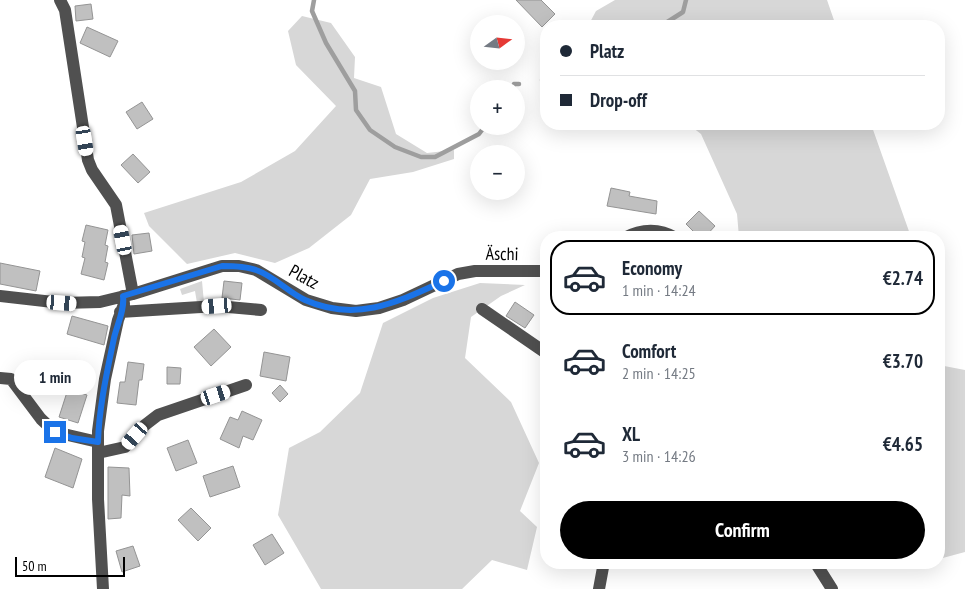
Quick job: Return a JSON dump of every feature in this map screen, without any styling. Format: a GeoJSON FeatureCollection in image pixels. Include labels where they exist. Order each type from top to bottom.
{"type":"FeatureCollection","features":[{"type":"Feature","properties":{"kind":"street"},"geometry":{"type":"LineString","coordinates":[[60,0],[65,10],[88,160],[92,170],[116,204],[128,295],[120,312],[105,379],[98,448],[98,492],[103,589]]}},
{"type":"Feature","properties":{"kind":"street"},"geometry":{"type":"LineString","coordinates":[[640,231],[652,231]]}},
{"type":"Feature","properties":{"kind":"street","name":"Platz"},"geometry":{"type":"LineString","coordinates":[[0,296],[76,304],[100,302],[222,266],[239,266],[256,270],[306,300],[332,308],[356,311],[379,308],[404,300],[458,274]]}},
{"type":"Feature","properties":{"kind":"street","name":"Äschi"},"geometry":{"type":"LineString","coordinates":[[458,274],[475,271],[540,271]]}},
{"type":"Feature","properties":{"kind":"street"},"geometry":{"type":"LineString","coordinates":[[120,312],[217,306],[262,310]]}},
{"type":"Feature","properties":{"kind":"street"},"geometry":{"type":"LineString","coordinates":[[482,309],[540,349]]}},
{"type":"Feature","properties":{"kind":"street"},"geometry":{"type":"LineString","coordinates":[[0,378],[11,379],[41,419],[55,432],[98,448],[126,447],[145,425],[158,415],[246,385]]}},
{"type":"Feature","properties":{"kind":"street"},"geometry":{"type":"LineString","coordinates":[[599,589],[603,569]]}},
{"type":"Feature","properties":{"kind":"street"},"geometry":{"type":"LineString","coordinates":[[819,569],[832,589]]}},
{"type":"Feature","properties":{"kind":"shaded area"},"geometry":{"type":"Polygon","coordinates":[[[615,0],[827,0],[834,20],[591,20],[596,11],[615,0]]]}},
{"type":"Feature","properties":{"kind":"shaded area"},"geometry":{"type":"Polygon","coordinates":[[[302,16],[331,23],[355,57],[354,78],[381,87],[396,134],[427,153],[454,150],[454,159],[413,172],[370,179],[351,215],[309,248],[275,263],[235,253],[187,264],[149,226],[144,213],[241,182],[295,151],[336,106],[296,65],[288,31],[302,16]]]}},
{"type":"Feature","properties":{"kind":"shaded area"},"geometry":{"type":"Polygon","coordinates":[[[696,130],[873,130],[909,231],[738,231],[737,214],[701,134],[696,130]]]}},
{"type":"Feature","properties":{"kind":"shaded area"},"geometry":{"type":"Polygon","coordinates":[[[202,281],[204,303],[197,303],[195,291],[182,295],[180,289],[202,281]]]}},
{"type":"Feature","properties":{"kind":"shaded area"},"geometry":{"type":"Polygon","coordinates":[[[480,283],[525,285],[501,296],[471,317],[465,358],[511,402],[539,463],[520,511],[537,527],[527,570],[492,560],[462,589],[321,589],[278,515],[289,448],[320,432],[360,393],[383,323],[433,298],[480,283]]]}},
{"type":"Feature","properties":{"kind":"shaded area"},"geometry":{"type":"Polygon","coordinates":[[[945,366],[965,370],[965,552],[945,557],[945,366]]]}},
{"type":"Feature","properties":{"kind":"building"},"geometry":{"type":"Polygon","coordinates":[[[516,0],[541,0],[555,14],[549,20],[540,20],[540,25],[516,0]]]}},
{"type":"Feature","properties":{"kind":"building"},"geometry":{"type":"Polygon","coordinates":[[[91,4],[93,19],[76,21],[75,6],[91,4]]]}},
{"type":"Feature","properties":{"kind":"building"},"geometry":{"type":"Polygon","coordinates":[[[87,27],[118,41],[110,57],[80,43],[87,27]]]}},
{"type":"Feature","properties":{"kind":"building"},"geometry":{"type":"Polygon","coordinates":[[[142,102],[153,119],[137,129],[126,112],[142,102]]]}},
{"type":"Feature","properties":{"kind":"building"},"geometry":{"type":"Polygon","coordinates":[[[133,154],[150,172],[138,183],[121,165],[133,154]]]}},
{"type":"Feature","properties":{"kind":"building"},"geometry":{"type":"Polygon","coordinates":[[[611,188],[630,192],[629,196],[657,201],[656,214],[607,206],[611,188]]]}},
{"type":"Feature","properties":{"kind":"building"},"geometry":{"type":"Polygon","coordinates":[[[699,211],[715,226],[710,231],[693,231],[686,224],[699,211]]]}},
{"type":"Feature","properties":{"kind":"building"},"geometry":{"type":"Polygon","coordinates":[[[86,225],[108,230],[105,245],[108,246],[105,262],[108,263],[104,280],[81,274],[85,258],[82,257],[85,242],[82,241],[86,225]]]}},
{"type":"Feature","properties":{"kind":"building"},"geometry":{"type":"Polygon","coordinates":[[[149,233],[152,251],[134,254],[132,235],[149,233]]]}},
{"type":"Feature","properties":{"kind":"building"},"geometry":{"type":"Polygon","coordinates":[[[0,263],[40,271],[36,291],[0,284],[0,263]]]}},
{"type":"Feature","properties":{"kind":"building"},"geometry":{"type":"Polygon","coordinates":[[[224,281],[242,283],[240,300],[222,298],[224,281]]]}},
{"type":"Feature","properties":{"kind":"building"},"geometry":{"type":"Polygon","coordinates":[[[515,302],[534,315],[525,328],[506,316],[515,302]]]}},
{"type":"Feature","properties":{"kind":"building"},"geometry":{"type":"Polygon","coordinates":[[[72,316],[108,326],[104,345],[67,334],[72,316]]]}},
{"type":"Feature","properties":{"kind":"building"},"geometry":{"type":"Polygon","coordinates":[[[214,329],[231,347],[211,366],[194,347],[214,329]]]}},
{"type":"Feature","properties":{"kind":"building"},"geometry":{"type":"Polygon","coordinates":[[[264,352],[290,357],[286,381],[260,376],[264,352]]]}},
{"type":"Feature","properties":{"kind":"building"},"geometry":{"type":"Polygon","coordinates":[[[128,362],[144,364],[142,380],[139,380],[136,405],[117,403],[120,382],[125,382],[128,362]]]}},
{"type":"Feature","properties":{"kind":"building"},"geometry":{"type":"Polygon","coordinates":[[[167,367],[181,368],[180,384],[167,384],[167,367]]]}},
{"type":"Feature","properties":{"kind":"building"},"geometry":{"type":"Polygon","coordinates":[[[280,385],[288,394],[280,402],[272,393],[280,385]]]}},
{"type":"Feature","properties":{"kind":"building"},"geometry":{"type":"Polygon","coordinates":[[[68,389],[87,395],[78,423],[59,417],[68,389]]]}},
{"type":"Feature","properties":{"kind":"building"},"geometry":{"type":"Polygon","coordinates":[[[242,411],[262,420],[253,440],[243,436],[239,448],[220,439],[230,417],[238,420],[242,411]]]}},
{"type":"Feature","properties":{"kind":"building"},"geometry":{"type":"Polygon","coordinates":[[[188,440],[197,463],[176,471],[167,448],[188,440]]]}},
{"type":"Feature","properties":{"kind":"building"},"geometry":{"type":"Polygon","coordinates":[[[55,448],[82,459],[73,488],[45,477],[55,448]]]}},
{"type":"Feature","properties":{"kind":"building"},"geometry":{"type":"Polygon","coordinates":[[[233,466],[240,487],[210,497],[203,476],[233,466]]]}},
{"type":"Feature","properties":{"kind":"building"},"geometry":{"type":"Polygon","coordinates":[[[108,467],[129,468],[130,496],[122,495],[121,518],[108,519],[108,467]]]}},
{"type":"Feature","properties":{"kind":"building"},"geometry":{"type":"Polygon","coordinates":[[[191,508],[211,528],[198,541],[178,520],[191,508]]]}},
{"type":"Feature","properties":{"kind":"building"},"geometry":{"type":"Polygon","coordinates":[[[272,534],[284,553],[265,565],[253,545],[272,534]]]}},
{"type":"Feature","properties":{"kind":"building"},"geometry":{"type":"Polygon","coordinates":[[[133,546],[140,566],[122,572],[116,551],[133,546]]]}},
{"type":"Feature","properties":{"kind":"waterway"},"geometry":{"type":"LineString","coordinates":[[314,0],[312,11],[326,43],[355,91],[356,110],[370,130],[395,147],[421,157],[435,157],[477,135]]}},
{"type":"Feature","properties":{"kind":"waterway"},"geometry":{"type":"LineString","coordinates":[[670,20],[683,12],[686,0]]}},
{"type":"Feature","properties":{"kind":"route"},"geometry":{"type":"LineString","coordinates":[[55,432],[72,438],[98,442],[105,379],[120,312],[124,304],[123,296],[214,268],[239,266],[256,270],[306,300],[332,308],[356,311],[379,308],[404,300],[444,281]]}}]}
